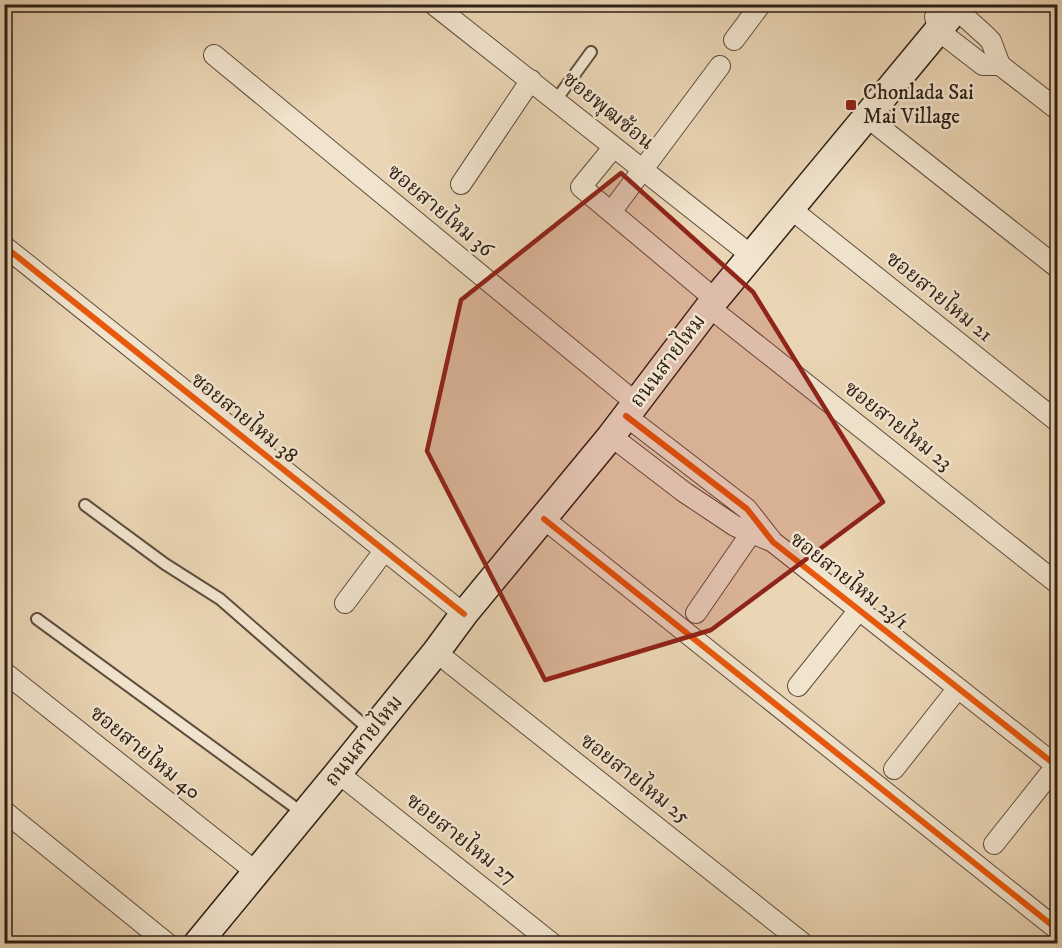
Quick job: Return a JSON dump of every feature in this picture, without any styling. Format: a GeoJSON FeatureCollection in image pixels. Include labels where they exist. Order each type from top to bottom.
{"type":"FeatureCollection","features":[{"type":"Feature","properties":{"kind":"main road","name":"ถนนสายไหม"},"geometry":{"type":"LineString","coordinates":[[200,942],[543,519],[713,303],[939,31],[947,6]]}},
{"type":"Feature","properties":{"kind":"street","name":"ซอยพุฒซ้อน"},"geometry":{"type":"LineString","coordinates":[[433,4],[752,256]]}},
{"type":"Feature","properties":{"kind":"street"},"geometry":{"type":"LineString","coordinates":[[734,40],[761,4]]}},
{"type":"Feature","properties":{"kind":"street"},"geometry":{"type":"LineString","coordinates":[[947,6],[991,41],[1000,65],[1058,110]]}},
{"type":"Feature","properties":{"kind":"street"},"geometry":{"type":"LineString","coordinates":[[939,31],[983,65],[1000,65]]}},
{"type":"Feature","properties":{"kind":"street","name":"ซอยสายไหม 36"},"geometry":{"type":"LineString","coordinates":[[214,55],[624,418]]}},
{"type":"Feature","properties":{"kind":"street"},"geometry":{"type":"LineString","coordinates":[[611,212],[720,66]]}},
{"type":"Feature","properties":{"kind":"street"},"geometry":{"type":"LineString","coordinates":[[461,184],[531,80]]}},
{"type":"Feature","properties":{"kind":"street"},"geometry":{"type":"LineString","coordinates":[[867,117],[1058,268]]}},
{"type":"Feature","properties":{"kind":"street","name":"ซอยสายไหม 23"},"geometry":{"type":"LineString","coordinates":[[613,148],[581,187],[713,303],[1058,584]]}},
{"type":"Feature","properties":{"kind":"street","name":"ซอยสายไหม 21"},"geometry":{"type":"LineString","coordinates":[[791,210],[1058,422]]}},
{"type":"Feature","properties":{"kind":"street","name":"ซอยสายไหม 38"},"geometry":{"type":"LineString","coordinates":[[4,246],[464,614]]}},
{"type":"Feature","properties":{"kind":"street","name":"ซอยสายไหม 23/1"},"geometry":{"type":"LineString","coordinates":[[624,418],[747,509],[754,528],[1057,766]]}},
{"type":"Feature","properties":{"kind":"street"},"geometry":{"type":"LineString","coordinates":[[543,519],[1058,930]]}},
{"type":"Feature","properties":{"kind":"street"},"geometry":{"type":"LineString","coordinates":[[696,613],[754,528]]}},
{"type":"Feature","properties":{"kind":"street"},"geometry":{"type":"LineString","coordinates":[[345,603],[384,551]]}},
{"type":"Feature","properties":{"kind":"street"},"geometry":{"type":"LineString","coordinates":[[798,686],[859,610]]}},
{"type":"Feature","properties":{"kind":"street","name":"ซอยสายไหม 25"},"geometry":{"type":"LineString","coordinates":[[436,652],[804,944]]}},
{"type":"Feature","properties":{"kind":"street","name":"ซอยสายไหม 40"},"geometry":{"type":"LineString","coordinates":[[4,672],[256,872]]}},
{"type":"Feature","properties":{"kind":"street"},"geometry":{"type":"LineString","coordinates":[[894,769],[958,688]]}},
{"type":"Feature","properties":{"kind":"street"},"geometry":{"type":"LineString","coordinates":[[994,844],[1057,766]]}},
{"type":"Feature","properties":{"kind":"street","name":"ซอยสายไหม 27"},"geometry":{"type":"LineString","coordinates":[[338,773],[553,944]]}},
{"type":"Feature","properties":{"kind":"street"},"geometry":{"type":"LineString","coordinates":[[4,811],[168,944]]}},
{"type":"Feature","properties":{"kind":"lane"},"geometry":{"type":"LineString","coordinates":[[556,100],[591,52]]}},
{"type":"Feature","properties":{"kind":"lane"},"geometry":{"type":"LineString","coordinates":[[85,505],[165,564],[220,599],[371,731]]}},
{"type":"Feature","properties":{"kind":"lane"},"geometry":{"type":"LineString","coordinates":[[37,619],[304,814]]}},
{"type":"Feature","properties":{"kind":"highlighted area"},"geometry":{"type":"Polygon","coordinates":[[[621,173],[753,292],[883,502],[711,630],[545,680],[427,451],[461,300],[621,173]]]}},
{"type":"Feature","properties":{"kind":"cycle path"},"geometry":{"type":"LineString","coordinates":[[4,246],[464,614]]}},
{"type":"Feature","properties":{"kind":"cycle path"},"geometry":{"type":"LineString","coordinates":[[626,416],[747,509],[773,542],[1058,767]]}},
{"type":"Feature","properties":{"kind":"cycle path"},"geometry":{"type":"LineString","coordinates":[[544,519],[1058,930]]}},
{"type":"Feature","properties":{"kind":"place","name":"Chonlada Sai Mai Village"},"geometry":{"type":"Point","coordinates":[851,105]}}]}
